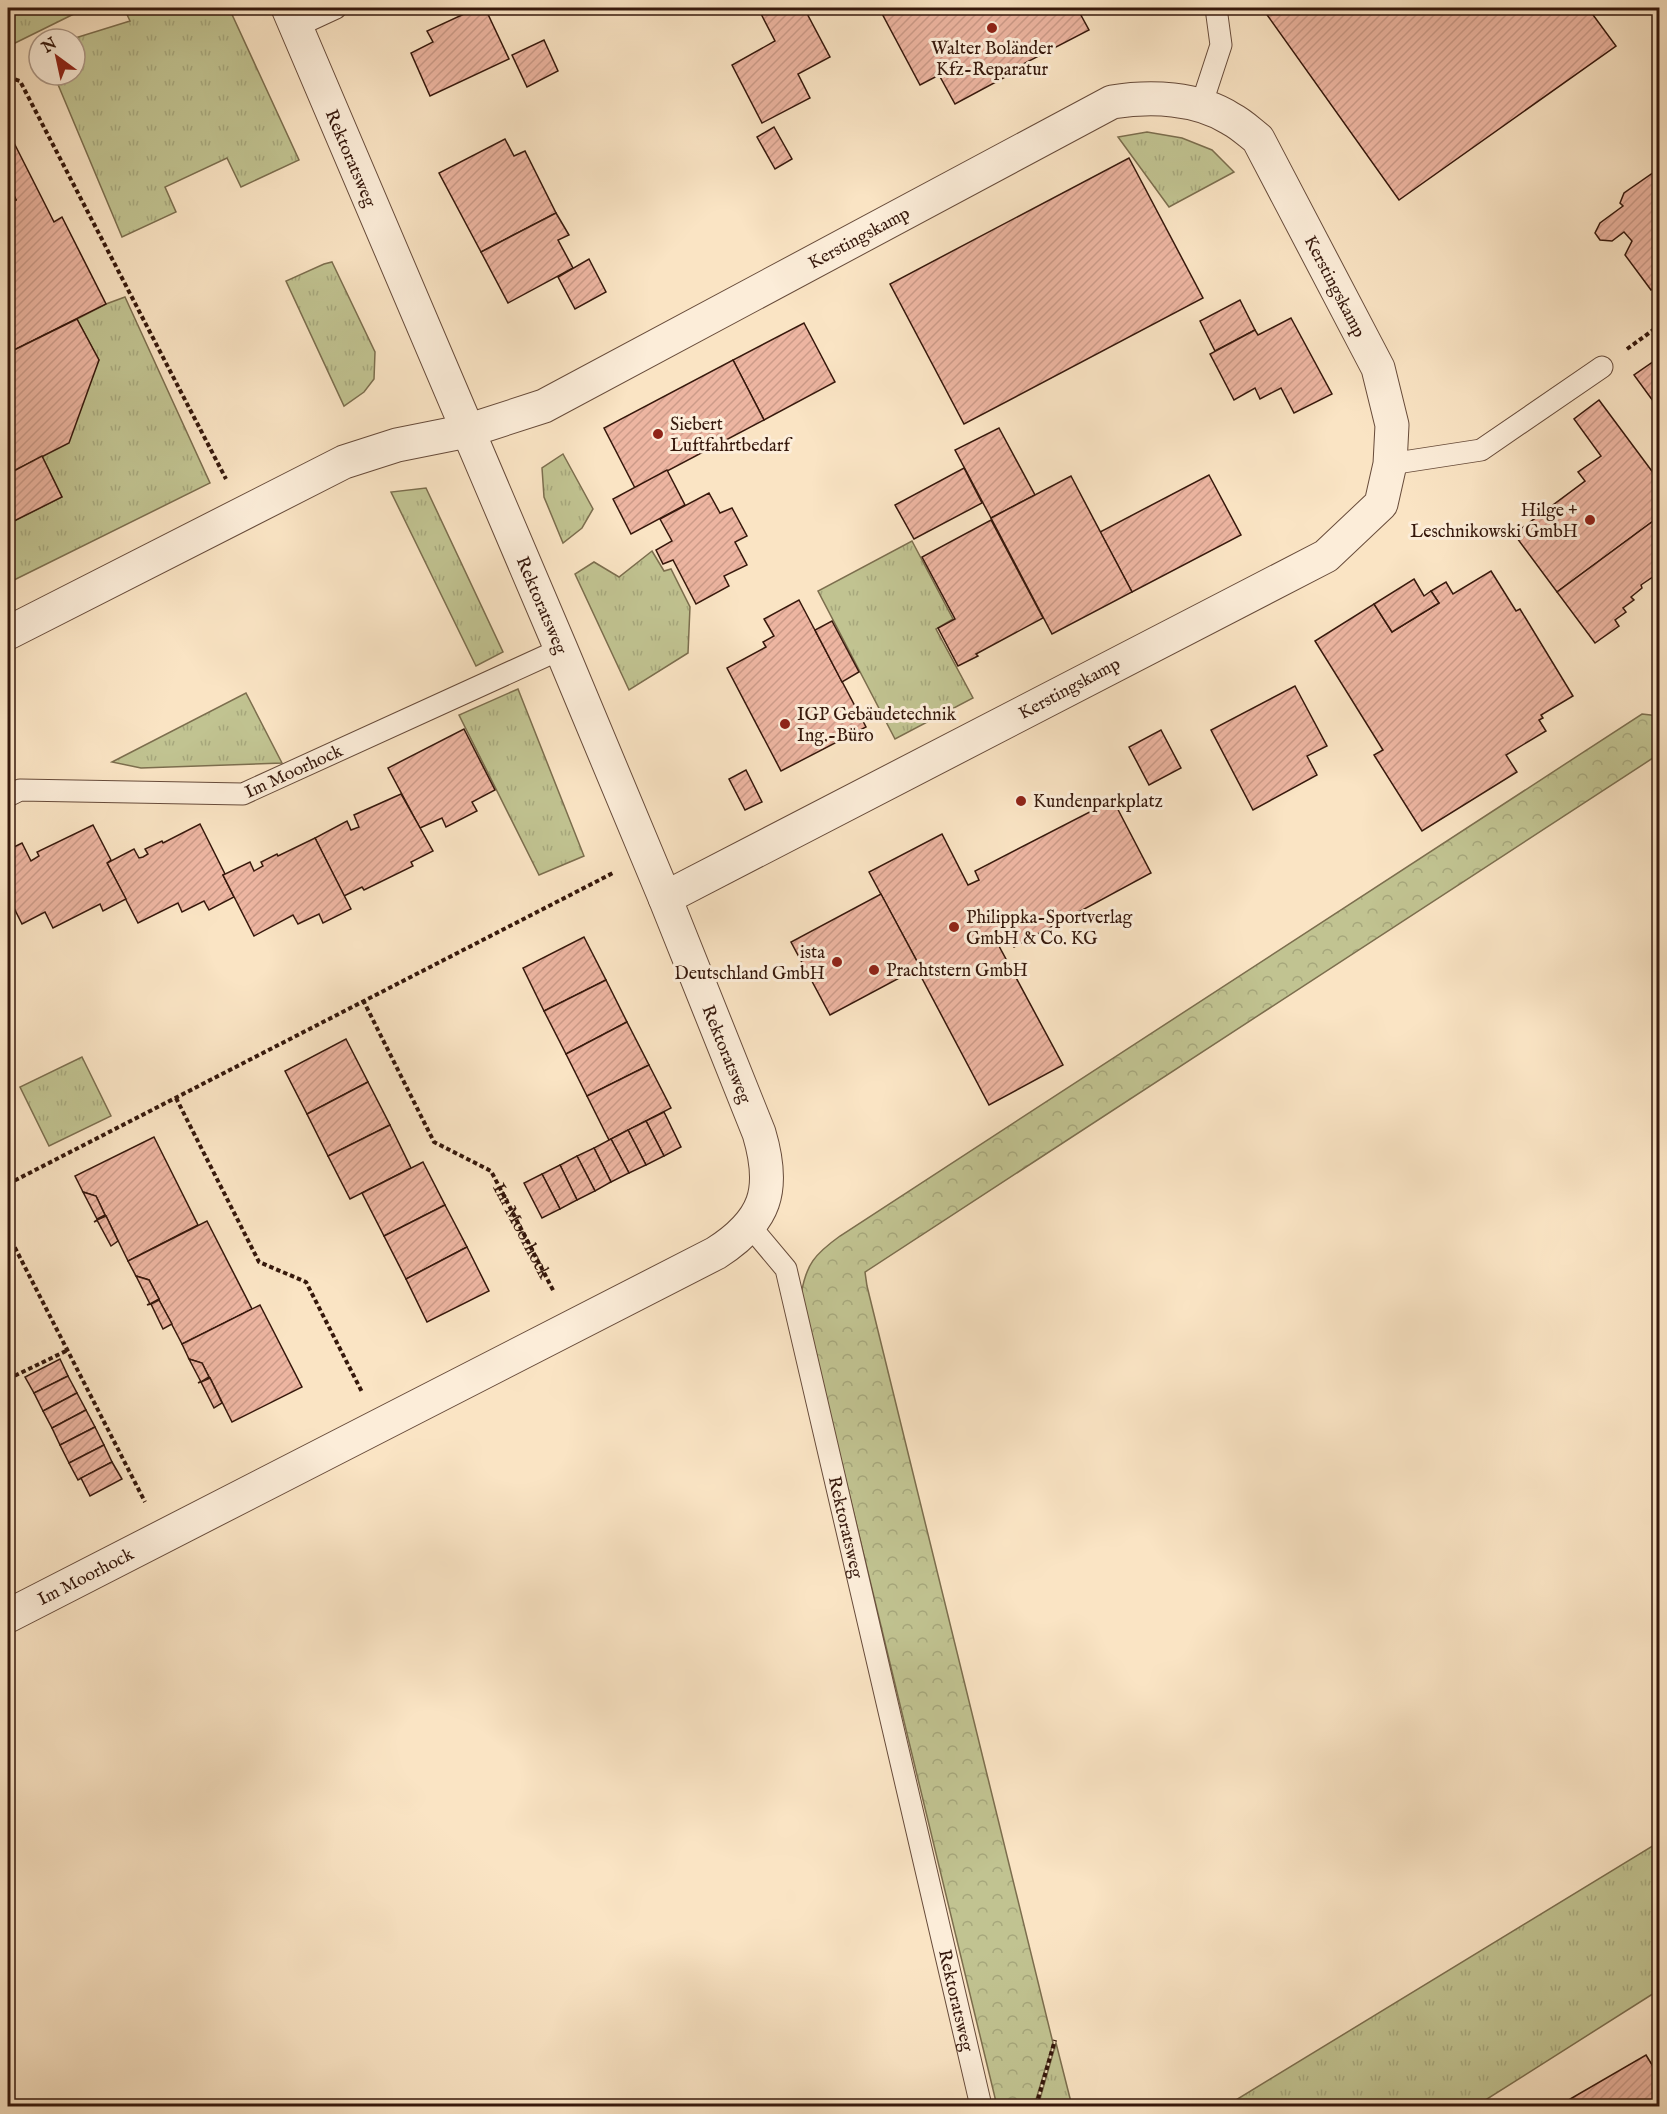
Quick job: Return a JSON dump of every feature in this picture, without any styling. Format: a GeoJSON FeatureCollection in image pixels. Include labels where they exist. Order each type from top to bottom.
{"type":"FeatureCollection","features":[{"type":"Feature","properties":{"kind":"street","name":"Rektoratsweg"},"geometry":{"type":"LineString","coordinates":[[292,17],[665,898],[764,1148],[767,1180],[765,1195],[750,1226]]}},
{"type":"Feature","properties":{"kind":"street","name":"Kerstingskamp"},"geometry":{"type":"LineString","coordinates":[[467,431],[544,406],[1112,102],[1137,98],[1161,98],[1201,106],[1230,117],[1258,139],[1378,368],[1392,425],[1390,464],[1381,504],[1326,556],[665,898]]}},
{"type":"Feature","properties":{"kind":"street"},"geometry":{"type":"LineString","coordinates":[[8,633],[344,462],[397,446],[467,431]]}},
{"type":"Feature","properties":{"kind":"street","name":"Im Moorhock"},"geometry":{"type":"LineString","coordinates":[[8,1616],[716,1253],[750,1226]]}},
{"type":"Feature","properties":{"kind":"lane"},"geometry":{"type":"LineString","coordinates":[[292,17],[336,8]]}},
{"type":"Feature","properties":{"kind":"lane"},"geometry":{"type":"LineString","coordinates":[[1201,106],[1221,45],[1216,8]]}},
{"type":"Feature","properties":{"kind":"lane"},"geometry":{"type":"LineString","coordinates":[[1390,464],[1481,450],[1602,367]]}},
{"type":"Feature","properties":{"kind":"lane","name":"Im Moorhock"},"geometry":{"type":"LineString","coordinates":[[8,796],[20,790],[243,795],[561,649]]}},
{"type":"Feature","properties":{"kind":"lane","name":"Rektoratsweg"},"geometry":{"type":"LineString","coordinates":[[750,1226],[786,1269],[981,2106]]}},
{"type":"Feature","properties":{"kind":"path"},"geometry":{"type":"LineString","coordinates":[[8,77],[20,81],[243,514]]}},
{"type":"Feature","properties":{"kind":"path"},"geometry":{"type":"LineString","coordinates":[[1602,367],[1659,325]]}},
{"type":"Feature","properties":{"kind":"path"},"geometry":{"type":"LineString","coordinates":[[8,1184],[647,856]]}},
{"type":"Feature","properties":{"kind":"path","name":"Im Moorhock"},"geometry":{"type":"LineString","coordinates":[[363,1000],[434,1142],[490,1171],[546,1275],[570,1328]]}},
{"type":"Feature","properties":{"kind":"path"},"geometry":{"type":"LineString","coordinates":[[176,1098],[259,1262],[306,1282],[378,1425]]}},
{"type":"Feature","properties":{"kind":"path"},"geometry":{"type":"LineString","coordinates":[[8,1234],[66,1351],[164,1537]]}},
{"type":"Feature","properties":{"kind":"path"},"geometry":{"type":"LineString","coordinates":[[8,1379],[66,1351]]}},
{"type":"Feature","properties":{"kind":"path"},"geometry":{"type":"LineString","coordinates":[[1036,2106],[1055,2040]]}},
{"type":"Feature","properties":{"kind":"green space"},"geometry":{"type":"Polygon","coordinates":[[[8,8],[86,8],[48,27],[27,27],[27,37],[8,45],[8,8]]]}},
{"type":"Feature","properties":{"kind":"green space"},"geometry":{"type":"Polygon","coordinates":[[[124,8],[229,8],[299,160],[241,187],[227,158],[165,187],[176,212],[122,237],[59,87],[87,87],[87,34],[130,21],[124,8]]]}},
{"type":"Feature","properties":{"kind":"green space"},"geometry":{"type":"Polygon","coordinates":[[[1147,132],[1182,138],[1212,150],[1234,172],[1169,207],[1118,137],[1147,132]]]}},
{"type":"Feature","properties":{"kind":"green space"},"geometry":{"type":"Polygon","coordinates":[[[332,262],[375,352],[374,379],[364,392],[344,406],[286,281],[332,262]]]}},
{"type":"Feature","properties":{"kind":"green space"},"geometry":{"type":"Polygon","coordinates":[[[125,297],[210,483],[8,583],[8,524],[62,497],[42,456],[99,360],[77,319],[125,297]]]}},
{"type":"Feature","properties":{"kind":"green space"},"geometry":{"type":"Polygon","coordinates":[[[563,454],[593,509],[582,528],[563,543],[544,497],[542,468],[563,454]]]}},
{"type":"Feature","properties":{"kind":"green space"},"geometry":{"type":"Polygon","coordinates":[[[426,488],[503,652],[476,666],[391,492],[426,488]]]}},
{"type":"Feature","properties":{"kind":"green space"},"geometry":{"type":"Polygon","coordinates":[[[912,541],[953,619],[936,629],[973,698],[895,739],[818,591],[912,541]]]}},
{"type":"Feature","properties":{"kind":"green space"},"geometry":{"type":"Polygon","coordinates":[[[652,551],[664,571],[671,569],[690,607],[688,653],[629,690],[575,574],[594,562],[619,577],[652,551]]]}},
{"type":"Feature","properties":{"kind":"green space"},"geometry":{"type":"Polygon","coordinates":[[[518,689],[584,856],[539,875],[459,715],[518,689]]]}},
{"type":"Feature","properties":{"kind":"green space"},"geometry":{"type":"Polygon","coordinates":[[[246,693],[282,763],[141,768],[112,762],[246,693]]]}},
{"type":"Feature","properties":{"kind":"green space"},"geometry":{"type":"Polygon","coordinates":[[[1642,714],[1659,716],[1659,750],[1653,758],[865,1272],[1053,2043],[1034,2106],[997,2106],[801,1295],[809,1267],[824,1248],[840,1236],[1642,714]]]}},
{"type":"Feature","properties":{"kind":"green space"},"geometry":{"type":"Polygon","coordinates":[[[82,1057],[111,1116],[49,1146],[20,1087],[82,1057]]]}},
{"type":"Feature","properties":{"kind":"green space"},"geometry":{"type":"Polygon","coordinates":[[[1659,1842],[1659,1990],[1476,2106],[1226,2106],[1659,1842]]]}},
{"type":"Feature","properties":{"kind":"green space"},"geometry":{"type":"Polygon","coordinates":[[[1056,2043],[1072,2106],[1038,2106],[1056,2043]]]}},
{"type":"Feature","properties":{"kind":"building"},"geometry":{"type":"Polygon","coordinates":[[[477,8],[485,8],[509,59],[430,96],[411,53],[433,42],[427,31],[477,8]]]}},
{"type":"Feature","properties":{"kind":"building"},"geometry":{"type":"Polygon","coordinates":[[[758,8],[804,8],[830,57],[798,74],[810,98],[762,123],[732,65],[775,41],[758,8]]]}},
{"type":"Feature","properties":{"kind":"building"},"geometry":{"type":"Polygon","coordinates":[[[879,8],[1077,8],[1089,30],[1023,64],[1024,67],[955,104],[939,75],[920,85],[879,8]]]}},
{"type":"Feature","properties":{"kind":"building"},"geometry":{"type":"Polygon","coordinates":[[[1272,8],[1588,8],[1616,46],[1399,200],[1265,12],[1272,8]]]}},
{"type":"Feature","properties":{"kind":"building"},"geometry":{"type":"Polygon","coordinates":[[[544,40],[558,71],[527,87],[512,55],[544,40]]]}},
{"type":"Feature","properties":{"kind":"building"},"geometry":{"type":"Polygon","coordinates":[[[774,127],[792,159],[775,169],[757,137],[774,127]]]}},
{"type":"Feature","properties":{"kind":"building"},"geometry":{"type":"Polygon","coordinates":[[[8,131],[54,222],[62,217],[106,304],[10,352],[8,346],[8,204],[16,200],[8,183],[8,131]]]}},
{"type":"Feature","properties":{"kind":"building"},"geometry":{"type":"Polygon","coordinates":[[[505,139],[514,156],[525,151],[556,213],[481,252],[439,173],[505,139]]]}},
{"type":"Feature","properties":{"kind":"building"},"geometry":{"type":"Polygon","coordinates":[[[1129,158],[1203,298],[964,424],[890,284],[1129,158]]]}},
{"type":"Feature","properties":{"kind":"building"},"geometry":{"type":"Polygon","coordinates":[[[1660,168],[1660,285],[1651,290],[1625,255],[1632,241],[1624,232],[1612,241],[1600,240],[1595,233],[1600,223],[1623,206],[1620,203],[1624,193],[1660,168]]]}},
{"type":"Feature","properties":{"kind":"building"},"geometry":{"type":"Polygon","coordinates":[[[8,183],[16,200],[8,204],[8,183]]]}},
{"type":"Feature","properties":{"kind":"building"},"geometry":{"type":"Polygon","coordinates":[[[556,213],[569,235],[558,240],[573,268],[508,303],[481,252],[556,213]]]}},
{"type":"Feature","properties":{"kind":"building"},"geometry":{"type":"Polygon","coordinates":[[[589,259],[606,292],[575,309],[558,277],[589,259]]]}},
{"type":"Feature","properties":{"kind":"building"},"geometry":{"type":"Polygon","coordinates":[[[1240,300],[1255,330],[1215,351],[1200,321],[1240,300]]]}},
{"type":"Feature","properties":{"kind":"building"},"geometry":{"type":"Polygon","coordinates":[[[1291,318],[1332,394],[1294,413],[1281,388],[1260,399],[1255,388],[1234,400],[1210,354],[1255,330],[1258,335],[1291,318]]]}},
{"type":"Feature","properties":{"kind":"building"},"geometry":{"type":"Polygon","coordinates":[[[77,319],[99,360],[69,443],[8,474],[8,364],[10,352],[77,319]]]}},
{"type":"Feature","properties":{"kind":"building"},"geometry":{"type":"Polygon","coordinates":[[[804,323],[835,382],[764,420],[733,360],[804,323]]]}},
{"type":"Feature","properties":{"kind":"building"},"geometry":{"type":"Polygon","coordinates":[[[1660,357],[1660,396],[1653,401],[1634,375],[1660,357]]]}},
{"type":"Feature","properties":{"kind":"building"},"geometry":{"type":"Polygon","coordinates":[[[733,360],[764,420],[635,488],[604,428],[733,360]]]}},
{"type":"Feature","properties":{"kind":"building"},"geometry":{"type":"Polygon","coordinates":[[[1599,400],[1660,482],[1660,516],[1557,592],[1514,534],[1585,481],[1578,472],[1601,456],[1574,419],[1599,400]]]}},
{"type":"Feature","properties":{"kind":"building"},"geometry":{"type":"Polygon","coordinates":[[[999,428],[1035,495],[991,518],[955,450],[999,428]]]}},
{"type":"Feature","properties":{"kind":"building"},"geometry":{"type":"Polygon","coordinates":[[[42,456],[62,497],[8,524],[8,474],[42,456]]]}},
{"type":"Feature","properties":{"kind":"building"},"geometry":{"type":"Polygon","coordinates":[[[964,468],[982,503],[914,539],[895,505],[964,468]]]}},
{"type":"Feature","properties":{"kind":"building"},"geometry":{"type":"Polygon","coordinates":[[[667,470],[685,505],[631,534],[613,499],[667,470]]]}},
{"type":"Feature","properties":{"kind":"building"},"geometry":{"type":"Polygon","coordinates":[[[1209,475],[1241,535],[1132,592],[1100,532],[1209,475]]]}},
{"type":"Feature","properties":{"kind":"building"},"geometry":{"type":"Polygon","coordinates":[[[1071,476],[1132,592],[1052,634],[991,518],[1071,476]]]}},
{"type":"Feature","properties":{"kind":"building"},"geometry":{"type":"Polygon","coordinates":[[[709,493],[720,513],[732,508],[747,536],[735,542],[747,565],[724,576],[729,586],[696,604],[673,560],[663,564],[656,550],[672,541],[660,519],[709,493]]]}},
{"type":"Feature","properties":{"kind":"building"},"geometry":{"type":"Polygon","coordinates":[[[1660,516],[1660,565],[1657,567],[1660,572],[1641,585],[1642,588],[1631,597],[1634,600],[1623,608],[1626,612],[1615,620],[1619,626],[1595,643],[1557,592],[1660,516]]]}},
{"type":"Feature","properties":{"kind":"building"},"geometry":{"type":"Polygon","coordinates":[[[991,520],[1043,618],[958,666],[938,628],[955,619],[922,557],[991,520]]]}},
{"type":"Feature","properties":{"kind":"building"},"geometry":{"type":"Polygon","coordinates":[[[1491,571],[1516,611],[1520,609],[1573,696],[1541,715],[1543,718],[1539,720],[1546,731],[1506,755],[1517,772],[1422,831],[1374,755],[1383,750],[1315,641],[1374,604],[1392,632],[1439,603],[1431,591],[1446,582],[1453,594],[1491,571]]]}},
{"type":"Feature","properties":{"kind":"building"},"geometry":{"type":"Polygon","coordinates":[[[1414,579],[1424,596],[1431,591],[1439,603],[1392,632],[1374,604],[1414,579]]]}},
{"type":"Feature","properties":{"kind":"building"},"geometry":{"type":"Polygon","coordinates":[[[799,600],[866,727],[781,771],[727,668],[766,647],[763,642],[774,636],[764,619],[799,600]]]}},
{"type":"Feature","properties":{"kind":"building"},"geometry":{"type":"Polygon","coordinates":[[[832,621],[859,672],[842,682],[815,630],[832,621]]]}},
{"type":"Feature","properties":{"kind":"building"},"geometry":{"type":"Polygon","coordinates":[[[1295,686],[1327,746],[1307,756],[1317,775],[1253,810],[1211,730],[1295,686]]]}},
{"type":"Feature","properties":{"kind":"building"},"geometry":{"type":"Polygon","coordinates":[[[464,729],[495,790],[472,802],[477,811],[446,827],[442,818],[420,828],[388,768],[464,729]]]}},
{"type":"Feature","properties":{"kind":"building"},"geometry":{"type":"Polygon","coordinates":[[[1161,730],[1181,768],[1149,785],[1129,747],[1161,730]]]}},
{"type":"Feature","properties":{"kind":"building"},"geometry":{"type":"Polygon","coordinates":[[[746,770],[762,802],[745,810],[729,779],[746,770]]]}},
{"type":"Feature","properties":{"kind":"building"},"geometry":{"type":"Polygon","coordinates":[[[401,794],[433,851],[411,862],[413,866],[364,890],[362,887],[344,896],[315,838],[347,821],[351,830],[359,827],[354,815],[401,794]]]}},
{"type":"Feature","properties":{"kind":"building"},"geometry":{"type":"Polygon","coordinates":[[[1113,800],[1151,873],[1014,947],[1010,940],[999,946],[1063,1065],[989,1105],[917,969],[920,967],[869,872],[942,834],[968,885],[979,880],[975,871],[1113,800]]]}},
{"type":"Feature","properties":{"kind":"building"},"geometry":{"type":"Polygon","coordinates":[[[200,824],[234,897],[209,910],[204,901],[182,912],[178,903],[138,923],[107,863],[134,849],[139,858],[143,857],[148,854],[145,849],[162,841],[163,843],[200,824]]]}},
{"type":"Feature","properties":{"kind":"building"},"geometry":{"type":"Polygon","coordinates":[[[93,825],[111,860],[107,863],[126,899],[103,911],[100,904],[53,928],[45,912],[22,924],[8,896],[8,850],[22,843],[31,861],[39,856],[37,852],[93,825]]]}},
{"type":"Feature","properties":{"kind":"building"},"geometry":{"type":"Polygon","coordinates":[[[315,838],[351,909],[323,923],[319,914],[298,924],[293,915],[254,936],[223,875],[250,862],[254,871],[263,866],[261,862],[315,838]]]}},
{"type":"Feature","properties":{"kind":"building"},"geometry":{"type":"Polygon","coordinates":[[[881,894],[920,967],[830,1015],[791,942],[881,894]]]}},
{"type":"Feature","properties":{"kind":"building"},"geometry":{"type":"Polygon","coordinates":[[[584,937],[606,980],[544,1011],[523,968],[584,937]]]}},
{"type":"Feature","properties":{"kind":"building"},"geometry":{"type":"Polygon","coordinates":[[[606,980],[627,1022],[566,1054],[544,1011],[606,980]]]}},
{"type":"Feature","properties":{"kind":"building"},"geometry":{"type":"Polygon","coordinates":[[[627,1022],[649,1065],[587,1096],[566,1054],[627,1022]]]}},
{"type":"Feature","properties":{"kind":"building"},"geometry":{"type":"Polygon","coordinates":[[[346,1039],[368,1082],[307,1114],[285,1071],[346,1039]]]}},
{"type":"Feature","properties":{"kind":"building"},"geometry":{"type":"Polygon","coordinates":[[[649,1065],[671,1108],[609,1140],[587,1096],[649,1065]]]}},
{"type":"Feature","properties":{"kind":"building"},"geometry":{"type":"Polygon","coordinates":[[[368,1082],[390,1125],[328,1156],[307,1114],[368,1082]]]}},
{"type":"Feature","properties":{"kind":"building"},"geometry":{"type":"Polygon","coordinates":[[[664,1112],[681,1147],[664,1156],[646,1121],[664,1112]]]}},
{"type":"Feature","properties":{"kind":"building"},"geometry":{"type":"Polygon","coordinates":[[[646,1121],[664,1156],[646,1165],[628,1130],[646,1121]]]}},
{"type":"Feature","properties":{"kind":"building"},"geometry":{"type":"Polygon","coordinates":[[[390,1125],[411,1168],[350,1199],[328,1156],[390,1125]]]}},
{"type":"Feature","properties":{"kind":"building"},"geometry":{"type":"Polygon","coordinates":[[[628,1130],[646,1165],[629,1173],[611,1139],[628,1130]]]}},
{"type":"Feature","properties":{"kind":"building"},"geometry":{"type":"Polygon","coordinates":[[[154,1137],[198,1225],[128,1261],[106,1216],[94,1222],[105,1215],[96,1196],[83,1192],[75,1176],[154,1137]]]}},
{"type":"Feature","properties":{"kind":"building"},"geometry":{"type":"Polygon","coordinates":[[[611,1139],[629,1173],[611,1182],[594,1148],[611,1139]]]}},
{"type":"Feature","properties":{"kind":"building"},"geometry":{"type":"Polygon","coordinates":[[[594,1148],[611,1182],[595,1191],[577,1156],[594,1148]]]}},
{"type":"Feature","properties":{"kind":"building"},"geometry":{"type":"Polygon","coordinates":[[[577,1156],[595,1191],[577,1200],[560,1165],[577,1156]]]}},
{"type":"Feature","properties":{"kind":"building"},"geometry":{"type":"Polygon","coordinates":[[[423,1162],[445,1205],[384,1236],[362,1193],[423,1162]]]}},
{"type":"Feature","properties":{"kind":"building"},"geometry":{"type":"Polygon","coordinates":[[[560,1165],[577,1200],[560,1209],[542,1174],[560,1165]]]}},
{"type":"Feature","properties":{"kind":"building"},"geometry":{"type":"Polygon","coordinates":[[[542,1174],[560,1209],[542,1218],[524,1183],[542,1174]]]}},
{"type":"Feature","properties":{"kind":"building"},"geometry":{"type":"Polygon","coordinates":[[[83,1192],[96,1196],[105,1215],[97,1219],[83,1192]]]}},
{"type":"Feature","properties":{"kind":"building"},"geometry":{"type":"Polygon","coordinates":[[[445,1205],[467,1247],[406,1279],[384,1236],[445,1205]]]}},
{"type":"Feature","properties":{"kind":"building"},"geometry":{"type":"Polygon","coordinates":[[[106,1216],[118,1241],[111,1246],[97,1220],[106,1216]]]}},
{"type":"Feature","properties":{"kind":"building"},"geometry":{"type":"Polygon","coordinates":[[[207,1221],[252,1309],[182,1344],[159,1300],[147,1305],[159,1299],[149,1280],[136,1276],[128,1261],[207,1221]]]}},
{"type":"Feature","properties":{"kind":"building"},"geometry":{"type":"Polygon","coordinates":[[[467,1247],[489,1291],[427,1322],[406,1279],[467,1247]]]}},
{"type":"Feature","properties":{"kind":"building"},"geometry":{"type":"Polygon","coordinates":[[[136,1276],[149,1280],[159,1299],[150,1304],[136,1276]]]}},
{"type":"Feature","properties":{"kind":"building"},"geometry":{"type":"Polygon","coordinates":[[[159,1300],[172,1324],[163,1329],[151,1304],[159,1300]]]}},
{"type":"Feature","properties":{"kind":"building"},"geometry":{"type":"Polygon","coordinates":[[[260,1305],[302,1387],[232,1422],[210,1378],[198,1383],[209,1377],[202,1363],[189,1359],[182,1344],[260,1305]]]}},
{"type":"Feature","properties":{"kind":"building"},"geometry":{"type":"Polygon","coordinates":[[[60,1359],[68,1376],[34,1393],[25,1377],[60,1359]]]}},
{"type":"Feature","properties":{"kind":"building"},"geometry":{"type":"Polygon","coordinates":[[[189,1359],[202,1363],[209,1377],[201,1382],[189,1359]]]}},
{"type":"Feature","properties":{"kind":"building"},"geometry":{"type":"Polygon","coordinates":[[[68,1376],[77,1393],[43,1411],[34,1393],[68,1376]]]}},
{"type":"Feature","properties":{"kind":"building"},"geometry":{"type":"Polygon","coordinates":[[[210,1378],[222,1403],[214,1408],[201,1382],[210,1378]]]}},
{"type":"Feature","properties":{"kind":"building"},"geometry":{"type":"Polygon","coordinates":[[[77,1393],[86,1410],[52,1428],[43,1411],[77,1393]]]}},
{"type":"Feature","properties":{"kind":"building"},"geometry":{"type":"Polygon","coordinates":[[[86,1410],[95,1427],[60,1445],[52,1428],[86,1410]]]}},
{"type":"Feature","properties":{"kind":"building"},"geometry":{"type":"Polygon","coordinates":[[[95,1427],[104,1445],[69,1463],[60,1445],[95,1427]]]}},
{"type":"Feature","properties":{"kind":"building"},"geometry":{"type":"Polygon","coordinates":[[[104,1445],[112,1462],[78,1480],[69,1463],[104,1445]]]}},
{"type":"Feature","properties":{"kind":"building"},"geometry":{"type":"Polygon","coordinates":[[[112,1462],[122,1479],[90,1496],[81,1478],[112,1462]]]}},
{"type":"Feature","properties":{"kind":"building"},"geometry":{"type":"Polygon","coordinates":[[[1646,2055],[1660,2078],[1660,2106],[1558,2106],[1646,2055]]]}},
{"type":"Feature","properties":{"kind":"place","name":"Walter Boländer Kfz-Reparatur"},"geometry":{"type":"Point","coordinates":[992,28]}},
{"type":"Feature","properties":{"kind":"place","name":"Siebert Luftfahrtbedarf"},"geometry":{"type":"Point","coordinates":[658,434]}},
{"type":"Feature","properties":{"kind":"place","name":"Hilge + Leschnikowski GmbH"},"geometry":{"type":"Point","coordinates":[1590,520]}},
{"type":"Feature","properties":{"kind":"place","name":"IGP Gebäudetechnik Ing.-Büro"},"geometry":{"type":"Point","coordinates":[785,724]}},
{"type":"Feature","properties":{"kind":"place","name":"Kundenparkplatz"},"geometry":{"type":"Point","coordinates":[1021,801]}},
{"type":"Feature","properties":{"kind":"place","name":"Philippka-Sportverlag GmbH & Co. KG"},"geometry":{"type":"Point","coordinates":[954,927]}},
{"type":"Feature","properties":{"kind":"place","name":"ista Deutschland GmbH"},"geometry":{"type":"Point","coordinates":[837,962]}},
{"type":"Feature","properties":{"kind":"place","name":"Prachtstern GmbH"},"geometry":{"type":"Point","coordinates":[874,970]}}]}
